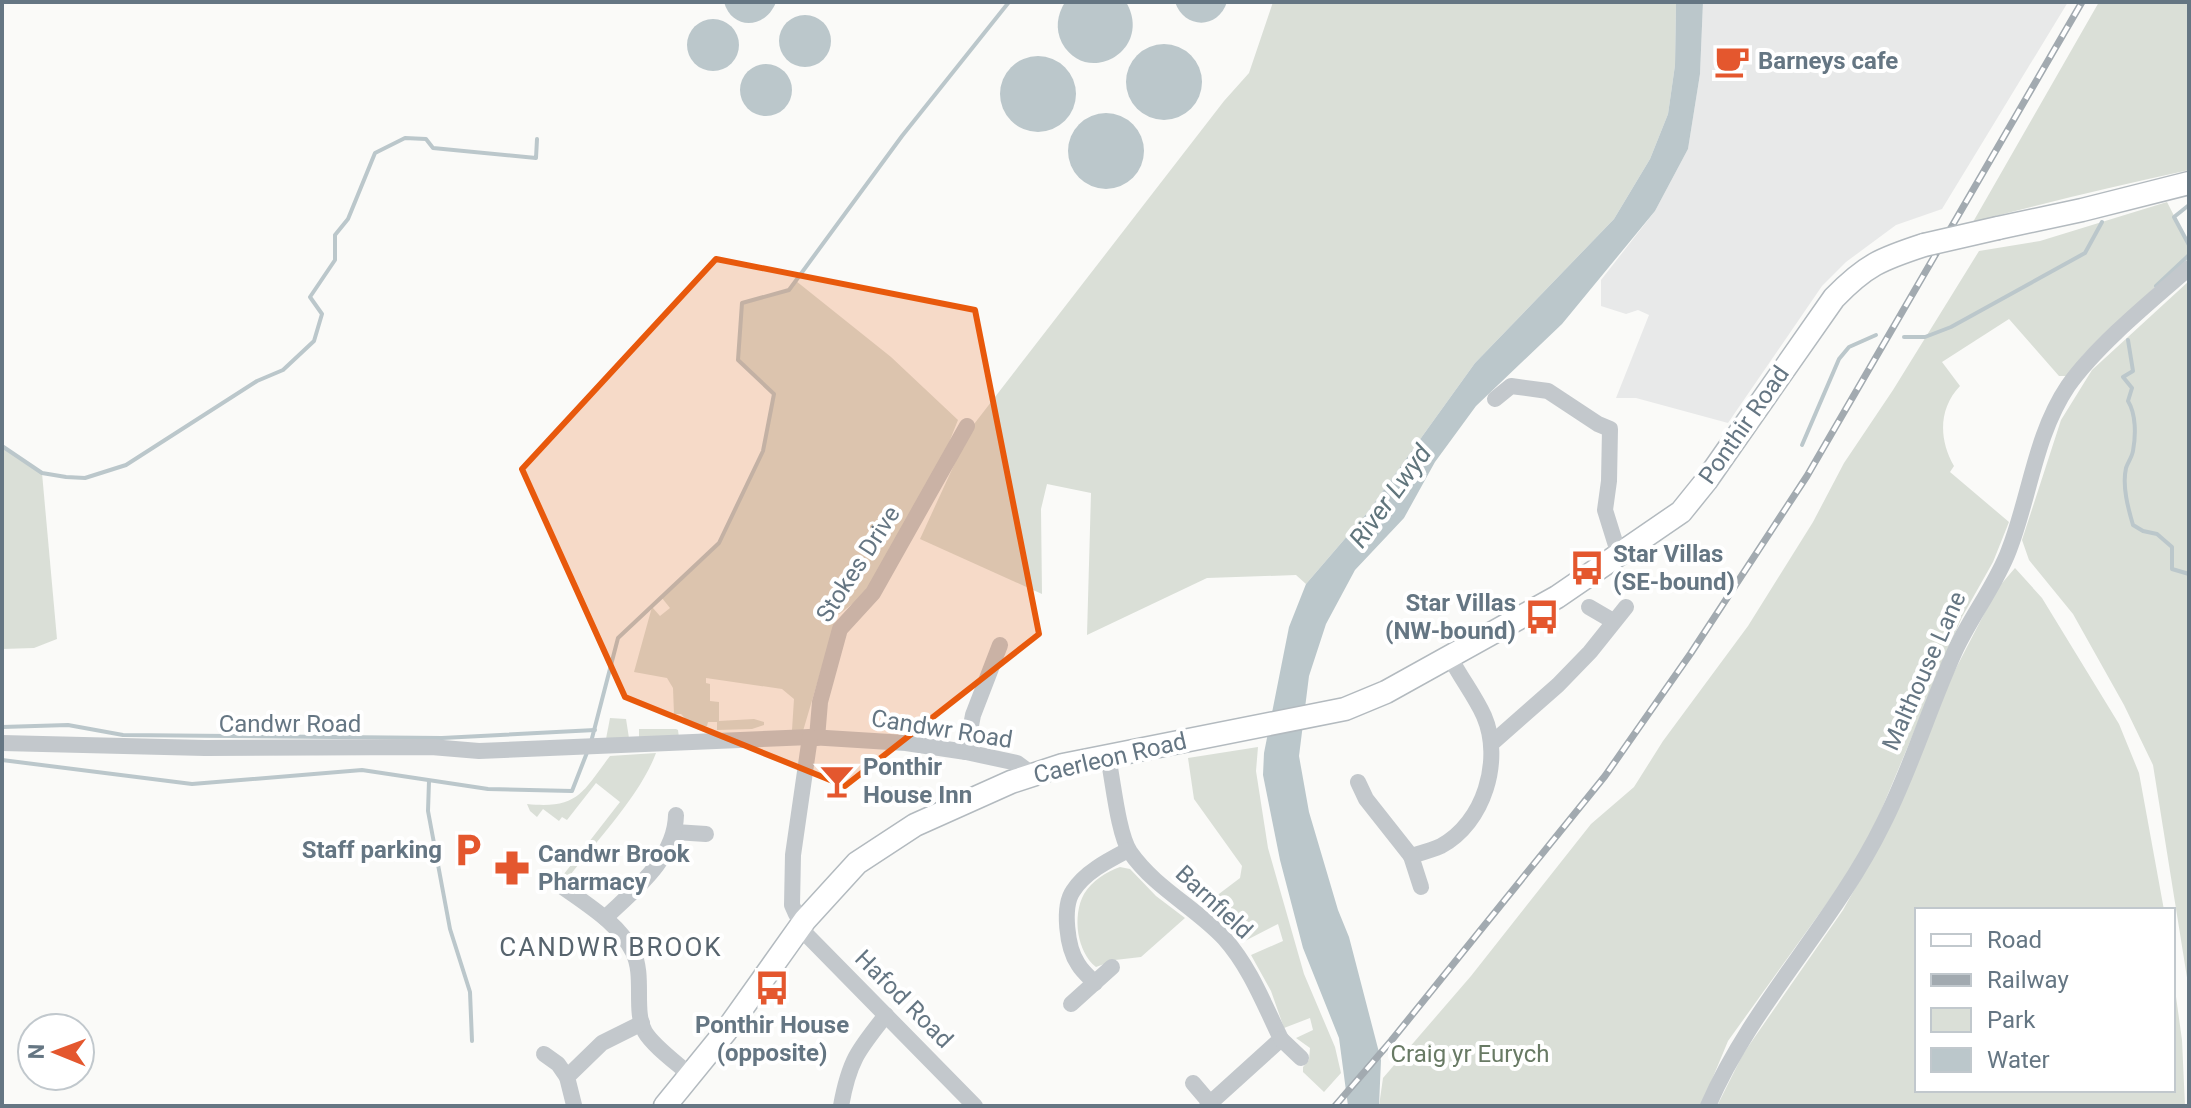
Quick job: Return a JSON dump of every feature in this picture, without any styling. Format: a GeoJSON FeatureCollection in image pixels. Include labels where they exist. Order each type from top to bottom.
{"type":"FeatureCollection","features":[{"type":"Feature","properties":{"kind":"main road","name":"Ponthir Road"},"geometry":{"type":"LineString","coordinates":[[1308,716],[1345,709],[1386,692],[1450,657],[1557,597],[1681,512],[1834,298],[1858,273],[1891,255],[1924,245],[2189,183]]}},
{"type":"Feature","properties":{"kind":"main road","name":"Caerleon Road"},"geometry":{"type":"LineString","coordinates":[[665,1106],[726,1031],[802,923],[857,863],[915,825],[1032,774],[1308,716]]}},
{"type":"Feature","properties":{"kind":"street","name":"Malthouse Lane"},"geometry":{"type":"LineString","coordinates":[[1708,1106],[1733,1055],[1843,895],[1885,821],[1936,692],[1965,629],[2009,552],[2049,421],[2066,389],[2084,365],[2189,268]]}},
{"type":"Feature","properties":{"kind":"street"},"geometry":{"type":"LineString","coordinates":[[1495,399],[1511,386],[1548,391],[1610,429],[1605,510],[1619,555]]}},
{"type":"Feature","properties":{"kind":"street","name":"Stokes Drive"},"geometry":{"type":"LineString","coordinates":[[802,923],[792,905],[793,855],[820,702],[840,629],[873,593],[967,426]]}},
{"type":"Feature","properties":{"kind":"street"},"geometry":{"type":"LineString","coordinates":[[1589,607],[1613,621]]}},
{"type":"Feature","properties":{"kind":"street"},"geometry":{"type":"LineString","coordinates":[[1491,744],[1569,674],[1626,607]]}},
{"type":"Feature","properties":{"kind":"street"},"geometry":{"type":"LineString","coordinates":[[966,752],[973,715],[1000,645]]}},
{"type":"Feature","properties":{"kind":"street"},"geometry":{"type":"LineString","coordinates":[[1411,856],[1443,845],[1459,831],[1479,806],[1490,777],[1491,744],[1484,717],[1450,657]]}},
{"type":"Feature","properties":{"kind":"street","name":"Candwr Road"},"geometry":{"type":"LineString","coordinates":[[2,743],[205,748],[431,747],[479,751],[813,737],[906,743],[966,752],[1017,763],[1032,774]]}},
{"type":"Feature","properties":{"kind":"street","name":"Barnfield"},"geometry":{"type":"LineString","coordinates":[[1108,757],[1128,850],[1157,883],[1224,938],[1243,962],[1281,1039],[1301,1058]]}},
{"type":"Feature","properties":{"kind":"street"},"geometry":{"type":"LineString","coordinates":[[1358,782],[1369,803],[1411,856],[1421,887]]}},
{"type":"Feature","properties":{"kind":"street"},"geometry":{"type":"LineString","coordinates":[[1351,810],[1369,803]]}},
{"type":"Feature","properties":{"kind":"street"},"geometry":{"type":"LineString","coordinates":[[605,918],[646,879],[666,852],[676,824],[706,834]]}},
{"type":"Feature","properties":{"kind":"street"},"geometry":{"type":"LineString","coordinates":[[1095,983],[1076,962],[1068,935],[1067,912],[1071,893],[1085,877],[1128,850]]}},
{"type":"Feature","properties":{"kind":"street"},"geometry":{"type":"LineString","coordinates":[[560,885],[605,918],[635,955],[645,1033],[690,1075]]}},
{"type":"Feature","properties":{"kind":"street","name":"Hafod Road"},"geometry":{"type":"LineString","coordinates":[[802,923],[975,1106]]}},
{"type":"Feature","properties":{"kind":"street"},"geometry":{"type":"LineString","coordinates":[[1071,1004],[1112,967]]}},
{"type":"Feature","properties":{"kind":"street"},"geometry":{"type":"LineString","coordinates":[[841,1106],[845,1082],[856,1052],[886,1015]]}},
{"type":"Feature","properties":{"kind":"street"},"geometry":{"type":"LineString","coordinates":[[567,1077],[602,1043],[642,1023]]}},
{"type":"Feature","properties":{"kind":"street"},"geometry":{"type":"LineString","coordinates":[[1193,1083],[1208,1105],[1281,1039]]}},
{"type":"Feature","properties":{"kind":"street"},"geometry":{"type":"LineString","coordinates":[[544,1054],[558,1064],[567,1077],[574,1105]]}},
{"type":"Feature","properties":{"kind":"highlighted area"},"geometry":{"type":"Polygon","coordinates":[[[716,259],[975,310],[1039,634],[845,786],[625,697],[522,469],[716,259]]]}},
{"type":"Feature","properties":{"kind":"shaded area"},"geometry":{"type":"Polygon","coordinates":[[[1703,2],[2068,2],[1942,209],[1896,225],[1846,262],[1822,286],[1728,423],[1636,398],[1616,398],[1649,315],[1638,310],[1626,314],[1601,306],[1601,280],[1655,211],[1688,149],[1700,74],[1703,2]]]}},
{"type":"Feature","properties":{"kind":"green space"},"geometry":{"type":"Polygon","coordinates":[[[1273,2],[1676,2],[1675,65],[1668,114],[1650,159],[1614,219],[1475,363],[1367,513],[1306,584],[1296,575],[1207,578],[1087,635],[1091,493],[1047,484],[1041,509],[1042,594],[920,539],[971,428],[1224,101],[1249,73],[1273,2]]]}},
{"type":"Feature","properties":{"kind":"green space"},"geometry":{"type":"Polygon","coordinates":[[[2099,2],[2189,2],[2189,170],[1973,222],[2099,2]]]}},
{"type":"Feature","properties":{"kind":"green space","name":"Craig yr Eurych"},"geometry":{"type":"Polygon","coordinates":[[[2167,202],[2189,245],[2189,255],[2083,355],[2067,376],[2059,376],[2009,319],[1942,362],[1960,386],[1944,415],[1946,446],[1954,466],[1950,472],[2009,522],[1993,562],[1962,617],[1870,837],[1840,885],[1728,1041],[1701,1106],[1379,1106],[1383,1078],[1471,976],[1591,824],[1634,787],[1663,741],[1748,626],[1813,522],[1844,463],[1979,251],[2040,241],[2167,202]]]}},
{"type":"Feature","properties":{"kind":"green space"},"geometry":{"type":"Polygon","coordinates":[[[796,281],[891,357],[958,420],[946,450],[865,594],[837,616],[803,731],[792,730],[794,699],[782,689],[706,678],[706,683],[710,684],[710,701],[719,702],[719,721],[754,719],[764,722],[764,725],[752,729],[717,730],[717,722],[708,722],[707,726],[694,728],[681,714],[674,714],[673,688],[667,678],[634,672],[652,607],[660,616],[670,608],[662,598],[719,543],[763,451],[774,394],[738,360],[742,303],[789,290],[796,281]]]}},
{"type":"Feature","properties":{"kind":"green space"},"geometry":{"type":"Polygon","coordinates":[[[2189,281],[2189,990],[2153,765],[2124,705],[2073,614],[2029,560],[2022,540],[2061,420],[2092,370],[2189,281]]]}},
{"type":"Feature","properties":{"kind":"green space"},"geometry":{"type":"Polygon","coordinates":[[[2,446],[42,473],[57,639],[34,648],[2,649],[2,446]]]}},
{"type":"Feature","properties":{"kind":"green space"},"geometry":{"type":"Polygon","coordinates":[[[2015,568],[2042,598],[2119,724],[2139,773],[2164,908],[1915,908],[1915,1092],[2175,1092],[2175,989],[2182,1040],[2185,1106],[1717,1106],[1743,1054],[1843,910],[1885,835],[1939,701],[1997,589],[2015,568]]]}},
{"type":"Feature","properties":{"kind":"green space"},"geometry":{"type":"Polygon","coordinates":[[[610,718],[626,719],[629,738],[606,739],[610,718]]]}},
{"type":"Feature","properties":{"kind":"green space"},"geometry":{"type":"Polygon","coordinates":[[[639,729],[676,729],[679,738],[639,739],[639,729]]]}},
{"type":"Feature","properties":{"kind":"green space"},"geometry":{"type":"Polygon","coordinates":[[[1258,747],[1256,771],[1268,848],[1304,974],[1335,1047],[1341,1073],[1324,1092],[1303,1072],[1310,1048],[1296,1038],[1313,1030],[1310,1018],[1284,1028],[1271,991],[1251,955],[1283,941],[1278,924],[1241,943],[1207,903],[1240,878],[1242,866],[1194,799],[1188,758],[1258,747]]]}},
{"type":"Feature","properties":{"kind":"green space"},"geometry":{"type":"Polygon","coordinates":[[[656,753],[629,802],[568,878],[564,874],[620,802],[596,783],[567,820],[562,817],[559,821],[543,809],[537,817],[527,804],[558,804],[577,796],[610,756],[656,753]]]}},
{"type":"Feature","properties":{"kind":"green space"},"geometry":{"type":"Polygon","coordinates":[[[1120,867],[1130,869],[1156,896],[1185,918],[1141,957],[1115,960],[1096,967],[1084,952],[1078,933],[1080,903],[1095,881],[1120,867]]]}},
{"type":"Feature","properties":{"kind":"water"},"geometry":{"type":"Polygon","coordinates":[[[724,2],[776,2],[765,17],[749,23],[734,18],[724,2]]]}},
{"type":"Feature","properties":{"kind":"water"},"geometry":{"type":"Polygon","coordinates":[[[1065,2],[1126,2],[1132,19],[1131,35],[1125,48],[1101,62],[1086,62],[1073,56],[1058,33],[1060,12],[1065,2]]]}},
{"type":"Feature","properties":{"kind":"water"},"geometry":{"type":"Polygon","coordinates":[[[1175,2],[1227,2],[1216,18],[1201,23],[1186,17],[1175,2]]]}},
{"type":"Feature","properties":{"kind":"water","name":"River Lwyd"},"geometry":{"type":"Polygon","coordinates":[[[1676,2],[1703,2],[1700,74],[1688,149],[1655,211],[1562,324],[1476,406],[1435,462],[1404,518],[1355,570],[1326,624],[1309,676],[1299,756],[1309,812],[1349,937],[1381,1060],[1379,1106],[1348,1106],[1339,1038],[1303,948],[1280,860],[1263,775],[1264,753],[1289,627],[1306,584],[1367,513],[1475,363],[1614,219],[1650,159],[1668,114],[1675,65],[1676,2]]]}},
{"type":"Feature","properties":{"kind":"water"},"geometry":{"type":"Polygon","coordinates":[[[805,15],[824,22],[831,41],[824,60],[805,67],[786,60],[779,41],[786,22],[805,15]]]}},
{"type":"Feature","properties":{"kind":"water"},"geometry":{"type":"Polygon","coordinates":[[[713,19],[732,26],[739,45],[732,64],[713,71],[694,64],[687,45],[694,26],[713,19]]]}},
{"type":"Feature","properties":{"kind":"water"},"geometry":{"type":"Polygon","coordinates":[[[1164,44],[1179,47],[1191,55],[1199,67],[1202,82],[1199,97],[1191,109],[1179,117],[1164,120],[1149,117],[1137,109],[1129,97],[1126,82],[1129,67],[1137,55],[1149,47],[1164,44]]]}},
{"type":"Feature","properties":{"kind":"water"},"geometry":{"type":"Polygon","coordinates":[[[1038,56],[1053,59],[1065,67],[1073,79],[1076,94],[1073,109],[1065,121],[1053,129],[1038,132],[1023,129],[1011,121],[1003,109],[1000,94],[1003,79],[1011,67],[1023,59],[1038,56]]]}},
{"type":"Feature","properties":{"kind":"water"},"geometry":{"type":"Polygon","coordinates":[[[766,64],[785,71],[792,90],[785,109],[766,116],[747,109],[740,90],[747,71],[766,64]]]}},
{"type":"Feature","properties":{"kind":"water"},"geometry":{"type":"Polygon","coordinates":[[[1106,113],[1121,116],[1133,124],[1141,136],[1144,151],[1141,166],[1133,178],[1121,186],[1106,189],[1091,186],[1079,178],[1071,166],[1068,151],[1071,136],[1079,124],[1091,116],[1106,113]]]}},
{"type":"Feature","properties":{"kind":"waterway"},"geometry":{"type":"LineString","coordinates":[[591,742],[618,638],[719,543],[763,451],[774,394],[738,360],[742,303],[789,290],[902,136],[1009,2]]}},
{"type":"Feature","properties":{"kind":"waterway"},"geometry":{"type":"LineString","coordinates":[[2,446],[42,473],[66,477],[85,478],[126,465],[257,381],[283,370],[314,341],[322,314],[310,297],[335,260],[335,235],[348,219],[375,153],[405,138],[426,139],[433,148],[536,158],[537,139]]}},
{"type":"Feature","properties":{"kind":"waterway"},"geometry":{"type":"LineString","coordinates":[[2189,205],[2174,217],[2189,245]]}},
{"type":"Feature","properties":{"kind":"waterway"},"geometry":{"type":"LineString","coordinates":[[1904,337],[1925,337],[1951,327],[2085,253],[2102,222]]}},
{"type":"Feature","properties":{"kind":"waterway"},"geometry":{"type":"LineString","coordinates":[[2156,286],[2189,255]]}},
{"type":"Feature","properties":{"kind":"waterway"},"geometry":{"type":"LineString","coordinates":[[1802,445],[1839,359],[1849,347],[1876,335]]}},
{"type":"Feature","properties":{"kind":"waterway"},"geometry":{"type":"LineString","coordinates":[[2128,340],[2133,371],[2123,377],[2132,388],[2128,401],[2133,412],[2135,432],[2125,475],[2129,511],[2133,525],[2157,534],[2172,547],[2172,569],[2189,574]]}},
{"type":"Feature","properties":{"kind":"waterway"},"geometry":{"type":"LineString","coordinates":[[2,727],[68,725],[123,735],[442,738],[595,730]]}},
{"type":"Feature","properties":{"kind":"waterway"},"geometry":{"type":"LineString","coordinates":[[2,760],[192,784],[362,770],[488,789],[572,791],[588,750]]}},
{"type":"Feature","properties":{"kind":"waterway"},"geometry":{"type":"LineString","coordinates":[[429,781],[428,811],[450,929],[470,992],[472,1041]]}},
{"type":"Feature","properties":{"kind":"railway"},"geometry":{"type":"LineString","coordinates":[[1335,1106],[1605,776],[1691,653],[1807,476],[2082,2]]}},
{"type":"Feature","properties":{"kind":"place","name":"Barneys cafe"},"geometry":{"type":"Point","coordinates":[1732,61]}},
{"type":"Feature","properties":{"kind":"place","name":"Star Villas (SE-bound)"},"geometry":{"type":"Point","coordinates":[1587,568]}},
{"type":"Feature","properties":{"kind":"place","name":"Star Villas (NW-bound)"},"geometry":{"type":"Point","coordinates":[1542,617]}},
{"type":"Feature","properties":{"kind":"place","name":"Ponthir House Inn"},"geometry":{"type":"Point","coordinates":[837,781]}},
{"type":"Feature","properties":{"kind":"place","name":"Staff parking"},"geometry":{"type":"Point","coordinates":[468,850]}},
{"type":"Feature","properties":{"kind":"place","name":"Candwr Brook Pharmacy"},"geometry":{"type":"Point","coordinates":[512,868]}},
{"type":"Feature","properties":{"kind":"place","name":"Ponthir House (opposite)"},"geometry":{"type":"Point","coordinates":[772,988]}},
{"type":"Feature","properties":{"kind":"district","name":"CANDWR BROOK"},"geometry":{"type":"Point","coordinates":[611,947]}}]}
